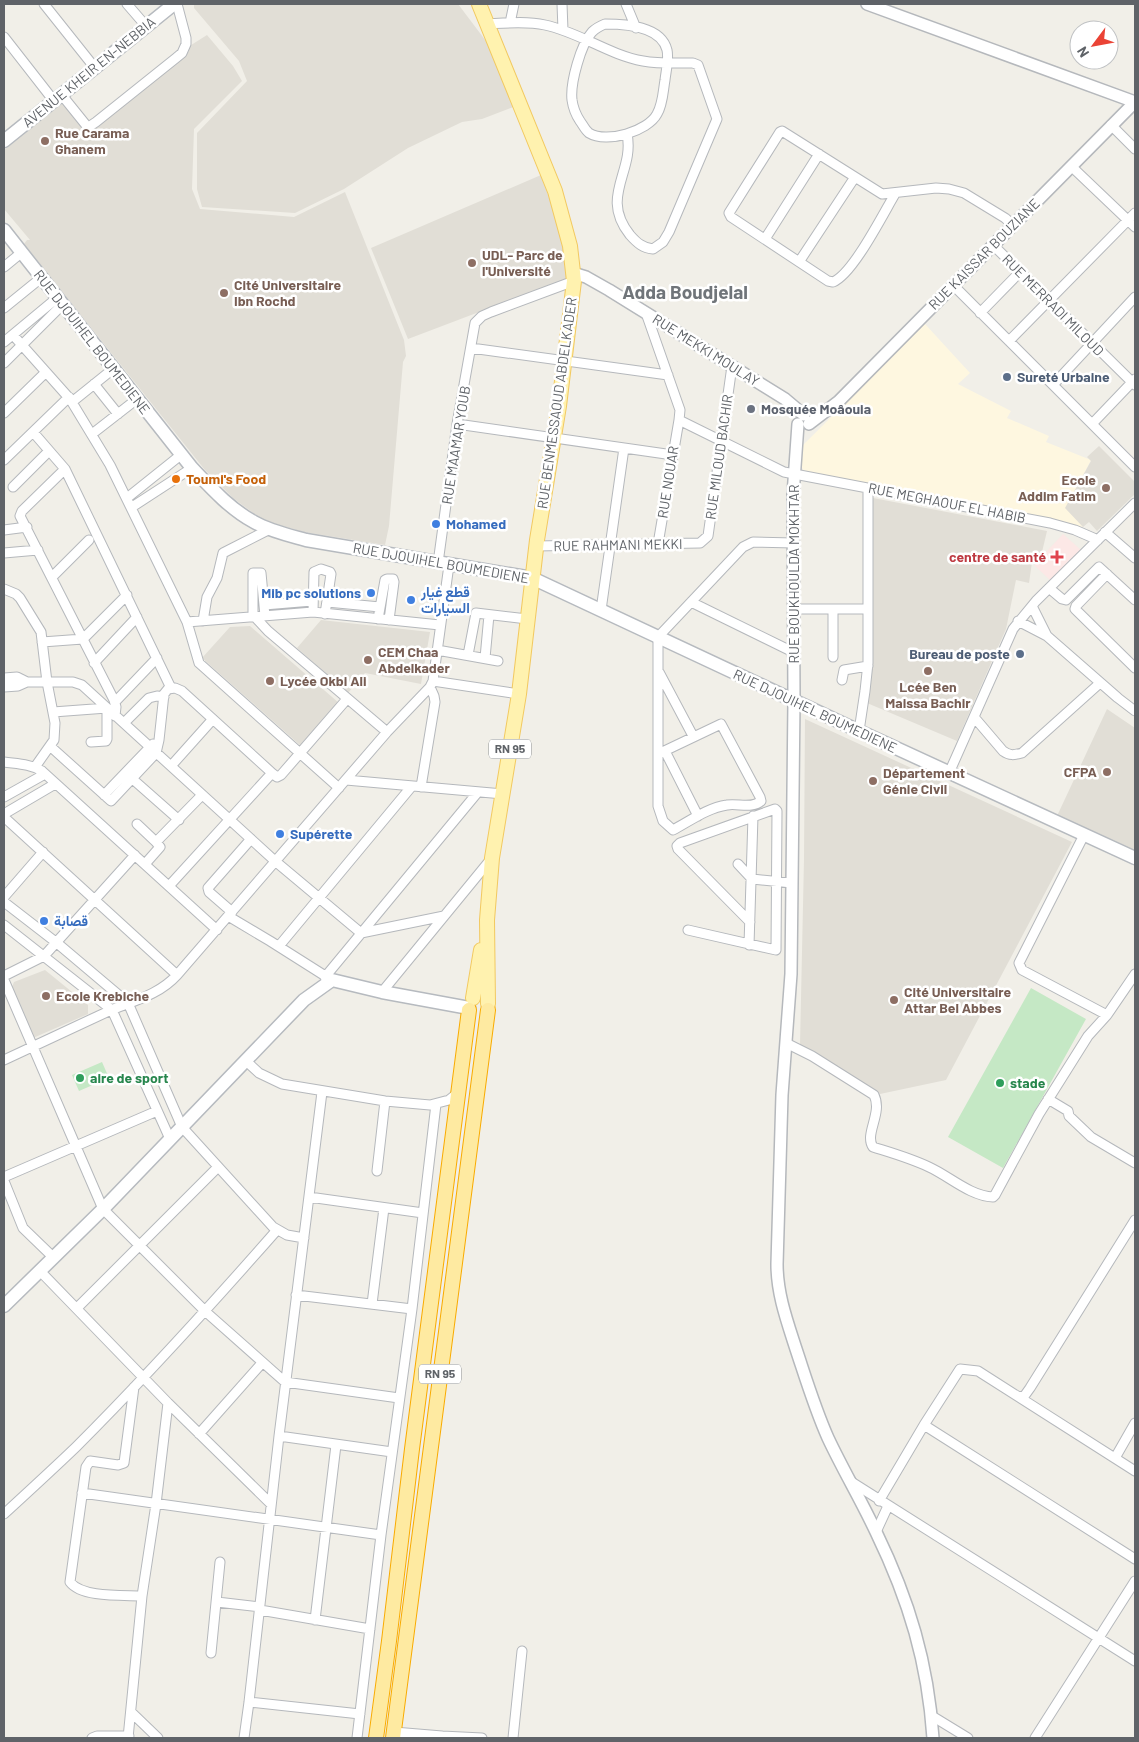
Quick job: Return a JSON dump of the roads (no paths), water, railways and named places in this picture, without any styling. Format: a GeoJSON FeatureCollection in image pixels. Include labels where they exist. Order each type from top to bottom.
{"type":"FeatureCollection","features":[{"type":"Feature","properties":{"kind":"highway","name":"RN 95"},"geometry":{"type":"LineString","coordinates":[[376,1738],[470,1004]]}},
{"type":"Feature","properties":{"kind":"highway","name":"RN 95"},"geometry":{"type":"LineString","coordinates":[[394,1735],[488,1007]]}},
{"type":"Feature","properties":{"kind":"main road","name":"AVENUE KHEIR EN-NEBBIA"},"geometry":{"type":"LineString","coordinates":[[4,141],[176,4]]}},
{"type":"Feature","properties":{"kind":"main road","name":"RUE BENMESSAOUD ABDELKADER"},"geometry":{"type":"LineString","coordinates":[[479,4],[555,191],[570,246],[574,277],[554,438],[532,578]]}},
{"type":"Feature","properties":{"kind":"main road","name":"RUE DJOUIHEL BOUMEDIENE"},"geometry":{"type":"LineString","coordinates":[[4,230],[192,468],[235,509],[254,522],[306,540],[532,578],[1135,858]]}},
{"type":"Feature","properties":{"kind":"main road","name":"RN 95"},"geometry":{"type":"LineString","coordinates":[[488,1007],[487,920],[492,858],[519,694],[532,578]]}},
{"type":"Feature","properties":{"kind":"main road","name":"RN 95"},"geometry":{"type":"LineString","coordinates":[[470,1004],[487,920]]}},
{"type":"Feature","properties":{"kind":"main road"},"geometry":{"type":"LineString","coordinates":[[4,1306],[103,1209],[304,1000],[329,979],[441,1004],[470,1004],[474,1015],[480,1016],[488,1007]]}},
{"type":"Feature","properties":{"kind":"street"},"geometry":{"type":"LineString","coordinates":[[44,4],[95,68]]}},
{"type":"Feature","properties":{"kind":"street"},"geometry":{"type":"LineString","coordinates":[[127,4],[146,26]]}},
{"type":"Feature","properties":{"kind":"street"},"geometry":{"type":"LineString","coordinates":[[4,37],[57,97],[86,125],[90,126],[185,50],[186,38],[176,4]]}},
{"type":"Feature","properties":{"kind":"street"},"geometry":{"type":"LineString","coordinates":[[510,23],[514,4]]}},
{"type":"Feature","properties":{"kind":"street"},"geometry":{"type":"LineString","coordinates":[[562,4],[563,30]]}},
{"type":"Feature","properties":{"kind":"street"},"geometry":{"type":"LineString","coordinates":[[626,4],[636,28]]}},
{"type":"Feature","properties":{"kind":"street"},"geometry":{"type":"LineString","coordinates":[[866,4],[1135,102]]}},
{"type":"Feature","properties":{"kind":"street"},"geometry":{"type":"LineString","coordinates":[[488,24],[544,24],[642,61],[697,64],[718,118],[669,232],[663,242],[653,249],[645,248],[630,235],[624,226],[617,205],[618,188],[628,159],[627,134]]}},
{"type":"Feature","properties":{"kind":"street"},"geometry":{"type":"LineString","coordinates":[[605,24],[651,31],[658,35],[667,49],[662,102],[657,114],[643,126],[618,137],[591,134],[584,127],[574,109],[572,83],[574,72],[587,40],[593,31],[605,24]]}},
{"type":"Feature","properties":{"kind":"street","name":"RUE KAISSAR BOUZIANE"},"geometry":{"type":"LineString","coordinates":[[804,421],[833,407],[1135,102]]}},
{"type":"Feature","properties":{"kind":"street"},"geometry":{"type":"LineString","coordinates":[[1112,125],[1135,149]]}},
{"type":"Feature","properties":{"kind":"street"},"geometry":{"type":"LineString","coordinates":[[894,194],[857,257],[833,282],[828,281],[731,217],[729,212],[780,132],[784,132],[882,194],[949,188],[964,193],[1013,225]]}},
{"type":"Feature","properties":{"kind":"street"},"geometry":{"type":"LineString","coordinates":[[765,239],[819,154]]}},
{"type":"Feature","properties":{"kind":"street"},"geometry":{"type":"LineString","coordinates":[[1071,166],[1132,224]]}},
{"type":"Feature","properties":{"kind":"street"},"geometry":{"type":"LineString","coordinates":[[799,262],[855,177]]}},
{"type":"Feature","properties":{"kind":"street"},"geometry":{"type":"LineString","coordinates":[[1008,341],[1049,300],[1132,224],[1135,213]]}},
{"type":"Feature","properties":{"kind":"street","name":"RUE MERRADI MILOUD"},"geometry":{"type":"LineString","coordinates":[[993,245],[1134,382]]}},
{"type":"Feature","properties":{"kind":"street"},"geometry":{"type":"LineString","coordinates":[[4,267],[21,253]]}},
{"type":"Feature","properties":{"kind":"street"},"geometry":{"type":"LineString","coordinates":[[980,312],[1020,272]]}},
{"type":"Feature","properties":{"kind":"street","name":"RUE MEKKI MOULAY"},"geometry":{"type":"LineString","coordinates":[[574,277],[586,277],[609,290],[785,399],[804,421]]}},
{"type":"Feature","properties":{"kind":"street","name":"RUE MAAMAR YOUB"},"geometry":{"type":"LineString","coordinates":[[416,786],[435,702],[431,684],[440,625],[457,424],[475,323],[482,316],[574,277]]}},
{"type":"Feature","properties":{"kind":"street"},"geometry":{"type":"LineString","coordinates":[[4,308],[41,278]]}},
{"type":"Feature","properties":{"kind":"street"},"geometry":{"type":"LineString","coordinates":[[953,285],[1134,464]]}},
{"type":"Feature","properties":{"kind":"street"},"geometry":{"type":"LineString","coordinates":[[1053,385],[1135,297]]}},
{"type":"Feature","properties":{"kind":"street"},"geometry":{"type":"LineString","coordinates":[[13,355],[4,343],[60,302]]}},
{"type":"Feature","properties":{"kind":"street"},"geometry":{"type":"LineString","coordinates":[[4,363],[60,302]]}},
{"type":"Feature","properties":{"kind":"street","name":"RUE NOUAR"},"geometry":{"type":"LineString","coordinates":[[646,313],[680,412],[658,544]]}},
{"type":"Feature","properties":{"kind":"street"},"geometry":{"type":"LineString","coordinates":[[13,335],[70,399],[92,434],[132,507],[187,622],[197,658],[202,667],[300,753],[343,784],[416,786],[502,794]]}},
{"type":"Feature","properties":{"kind":"street"},"geometry":{"type":"LineString","coordinates":[[471,348],[668,376]]}},
{"type":"Feature","properties":{"kind":"street","name":"RUE MILOUD BACHIR"},"geometry":{"type":"LineString","coordinates":[[700,544],[708,536],[732,366]]}},
{"type":"Feature","properties":{"kind":"street"},"geometry":{"type":"LineString","coordinates":[[4,460],[70,399],[113,369]]}},
{"type":"Feature","properties":{"kind":"street"},"geometry":{"type":"LineString","coordinates":[[4,414],[46,372]]}},
{"type":"Feature","properties":{"kind":"street"},"geometry":{"type":"LineString","coordinates":[[1092,424],[1134,382]]}},
{"type":"Feature","properties":{"kind":"street"},"geometry":{"type":"LineString","coordinates":[[94,384],[118,414]]}},
{"type":"Feature","properties":{"kind":"street"},"geometry":{"type":"LineString","coordinates":[[92,434],[137,399]]}},
{"type":"Feature","properties":{"kind":"street","name":"RUE MEGHAOUF EL HABIB"},"geometry":{"type":"LineString","coordinates":[[679,420],[780,470],[1050,523],[1098,540]]}},
{"type":"Feature","properties":{"kind":"street","name":"RUE BOUKHOULDA MOKHTAR"},"geometry":{"type":"LineString","coordinates":[[804,421],[795,447],[794,474],[791,974],[780,1149],[778,1292],[812,1398],[826,1432],[876,1532],[901,1589],[916,1633],[925,1672],[932,1716],[933,1738]]}},
{"type":"Feature","properties":{"kind":"street"},"geometry":{"type":"LineString","coordinates":[[457,424],[673,455]]}},
{"type":"Feature","properties":{"kind":"street"},"geometry":{"type":"LineString","coordinates":[[33,432],[65,469],[171,688]]}},
{"type":"Feature","properties":{"kind":"street"},"geometry":{"type":"LineString","coordinates":[[601,610],[624,448]]}},
{"type":"Feature","properties":{"kind":"street"},"geometry":{"type":"LineString","coordinates":[[12,487],[49,451]]}},
{"type":"Feature","properties":{"kind":"street"},"geometry":{"type":"LineString","coordinates":[[127,498],[182,454]]}},
{"type":"Feature","properties":{"kind":"street"},"geometry":{"type":"LineString","coordinates":[[132,507],[192,468]]}},
{"type":"Feature","properties":{"kind":"street"},"geometry":{"type":"LineString","coordinates":[[65,469],[21,512],[20,516],[83,639],[116,716],[275,862],[361,933],[444,916]]}},
{"type":"Feature","properties":{"kind":"street"},"geometry":{"type":"LineString","coordinates":[[859,731],[868,666],[868,488]]}},
{"type":"Feature","properties":{"kind":"street"},"geometry":{"type":"LineString","coordinates":[[949,773],[1018,621],[1135,503]]}},
{"type":"Feature","properties":{"kind":"street"},"geometry":{"type":"LineString","coordinates":[[4,530],[27,527]]}},
{"type":"Feature","properties":{"kind":"street"},"geometry":{"type":"LineString","coordinates":[[203,621],[207,597],[216,578],[223,553],[270,529]]}},
{"type":"Feature","properties":{"kind":"street"},"geometry":{"type":"LineString","coordinates":[[1105,532],[1135,558]]}},
{"type":"Feature","properties":{"kind":"street"},"geometry":{"type":"LineString","coordinates":[[52,577],[89,540]]}},
{"type":"Feature","properties":{"kind":"street"},"geometry":{"type":"LineString","coordinates":[[662,753],[693,736],[719,724],[722,725],[761,801],[757,804],[719,806],[673,830],[663,821],[658,806],[662,753],[658,637],[739,551],[748,544],[756,542],[794,543]]}},
{"type":"Feature","properties":{"kind":"street","name":"RUE RAHMANI MEKKI"},"geometry":{"type":"LineString","coordinates":[[536,546],[700,544]]}},
{"type":"Feature","properties":{"kind":"street"},"geometry":{"type":"LineString","coordinates":[[4,553],[38,550]]}},
{"type":"Feature","properties":{"kind":"street"},"geometry":{"type":"LineString","coordinates":[[1049,588],[1065,601],[1097,568],[1100,568],[1135,600]]}},
{"type":"Feature","properties":{"kind":"street"},"geometry":{"type":"LineString","coordinates":[[313,612],[314,572],[321,569],[331,573],[325,614]]}},
{"type":"Feature","properties":{"kind":"street"},"geometry":{"type":"LineString","coordinates":[[258,616],[264,605],[261,573],[253,573],[258,616],[268,631],[387,732]]}},
{"type":"Feature","properties":{"kind":"street"},"geometry":{"type":"LineString","coordinates":[[1107,574],[1075,609],[1134,663]]}},
{"type":"Feature","properties":{"kind":"street"},"geometry":{"type":"LineString","coordinates":[[378,619],[385,580],[387,578],[393,579],[394,582],[389,620]]}},
{"type":"Feature","properties":{"kind":"street"},"geometry":{"type":"LineString","coordinates":[[4,589],[16,594],[20,598],[39,628],[42,642],[46,682],[56,731],[51,747],[35,767]]}},
{"type":"Feature","properties":{"kind":"street"},"geometry":{"type":"LineString","coordinates":[[42,642],[83,639],[127,595]]}},
{"type":"Feature","properties":{"kind":"street"},"geometry":{"type":"LineString","coordinates":[[264,605],[312,601]]}},
{"type":"Feature","properties":{"kind":"street"},"geometry":{"type":"LineString","coordinates":[[327,602],[380,607]]}},
{"type":"Feature","properties":{"kind":"street"},"geometry":{"type":"LineString","coordinates":[[691,602],[794,652]]}},
{"type":"Feature","properties":{"kind":"street"},"geometry":{"type":"LineString","coordinates":[[1032,606],[1047,636]]}},
{"type":"Feature","properties":{"kind":"street"},"geometry":{"type":"LineString","coordinates":[[793,609],[868,609]]}},
{"type":"Feature","properties":{"kind":"street"},"geometry":{"type":"LineString","coordinates":[[833,610],[834,657]]}},
{"type":"Feature","properties":{"kind":"street"},"geometry":{"type":"LineString","coordinates":[[187,622],[313,612],[440,625]]}},
{"type":"Feature","properties":{"kind":"street"},"geometry":{"type":"LineString","coordinates":[[468,655],[475,615],[477,613],[527,619]]}},
{"type":"Feature","properties":{"kind":"street"},"geometry":{"type":"LineString","coordinates":[[485,658],[489,615]]}},
{"type":"Feature","properties":{"kind":"street"},"geometry":{"type":"LineString","coordinates":[[94,663],[137,617]]}},
{"type":"Feature","properties":{"kind":"street"},"geometry":{"type":"LineString","coordinates":[[1018,621],[1036,632],[1047,636],[1135,711]]}},
{"type":"Feature","properties":{"kind":"street"},"geometry":{"type":"LineString","coordinates":[[437,650],[498,660]]}},
{"type":"Feature","properties":{"kind":"street"},"geometry":{"type":"LineString","coordinates":[[53,712],[111,705],[157,658]]}},
{"type":"Feature","properties":{"kind":"street"},"geometry":{"type":"LineString","coordinates":[[842,680],[844,670],[868,666]]}},
{"type":"Feature","properties":{"kind":"street"},"geometry":{"type":"LineString","coordinates":[[658,671],[693,736]]}},
{"type":"Feature","properties":{"kind":"street"},"geometry":{"type":"LineString","coordinates":[[4,678],[17,677],[27,682]]}},
{"type":"Feature","properties":{"kind":"street"},"geometry":{"type":"LineString","coordinates":[[4,687],[18,686],[27,682],[72,682],[82,685],[111,705]]}},
{"type":"Feature","properties":{"kind":"street"},"geometry":{"type":"LineString","coordinates":[[974,717],[1003,751],[1014,755],[1022,753],[1100,683]]}},
{"type":"Feature","properties":{"kind":"street"},"geometry":{"type":"LineString","coordinates":[[4,1060],[155,992],[168,984],[431,684],[519,694]]}},
{"type":"Feature","properties":{"kind":"street"},"geometry":{"type":"LineString","coordinates":[[51,747],[108,798],[153,750],[159,740],[165,692],[175,688],[182,691],[272,773],[279,776],[347,698]]}},
{"type":"Feature","properties":{"kind":"street"},"geometry":{"type":"LineString","coordinates":[[124,724],[150,698],[164,697]]}},
{"type":"Feature","properties":{"kind":"street"},"geometry":{"type":"LineString","coordinates":[[91,742],[106,741],[108,739],[111,705]]}},
{"type":"Feature","properties":{"kind":"street"},"geometry":{"type":"LineString","coordinates":[[171,766],[213,719]]}},
{"type":"Feature","properties":{"kind":"street"},"geometry":{"type":"LineString","coordinates":[[662,753],[698,816]]}},
{"type":"Feature","properties":{"kind":"street"},"geometry":{"type":"LineString","coordinates":[[4,762],[35,767],[45,774],[216,930]]}},
{"type":"Feature","properties":{"kind":"street"},"geometry":{"type":"LineString","coordinates":[[169,886],[272,773]]}},
{"type":"Feature","properties":{"kind":"street"},"geometry":{"type":"LineString","coordinates":[[4,797],[45,774]]}},
{"type":"Feature","properties":{"kind":"street"},"geometry":{"type":"LineString","coordinates":[[129,776],[179,820]]}},
{"type":"Feature","properties":{"kind":"street"},"geometry":{"type":"LineString","coordinates":[[56,784],[4,815],[177,975]]}},
{"type":"Feature","properties":{"kind":"street"},"geometry":{"type":"LineString","coordinates":[[279,946],[416,786]]}},
{"type":"Feature","properties":{"kind":"street"},"geometry":{"type":"LineString","coordinates":[[251,839],[208,888],[209,892],[230,914],[329,979],[361,933],[478,792]]}},
{"type":"Feature","properties":{"kind":"street"},"geometry":{"type":"LineString","coordinates":[[156,842],[202,795]]}},
{"type":"Feature","properties":{"kind":"street"},"geometry":{"type":"LineString","coordinates":[[688,930],[775,951],[776,810],[772,808],[680,843],[677,846],[750,922]]}},
{"type":"Feature","properties":{"kind":"street"},"geometry":{"type":"LineString","coordinates":[[749,945],[753,816]]}},
{"type":"Feature","properties":{"kind":"street"},"geometry":{"type":"LineString","coordinates":[[137,824],[160,848],[145,864]]}},
{"type":"Feature","properties":{"kind":"street"},"geometry":{"type":"LineString","coordinates":[[1084,835],[1019,963],[1022,970],[1107,1015]]}},
{"type":"Feature","properties":{"kind":"street"},"geometry":{"type":"LineString","coordinates":[[4,897],[43,852]]}},
{"type":"Feature","properties":{"kind":"street"},"geometry":{"type":"LineString","coordinates":[[4,976],[44,956],[135,855]]}},
{"type":"Feature","properties":{"kind":"street"},"geometry":{"type":"LineString","coordinates":[[382,992],[492,858]]}},
{"type":"Feature","properties":{"kind":"street"},"geometry":{"type":"LineString","coordinates":[[738,864],[752,879],[792,883]]}},
{"type":"Feature","properties":{"kind":"street"},"geometry":{"type":"LineString","coordinates":[[4,902],[57,943],[128,1003],[182,1127],[268,1223],[293,1237],[304,1238]]}},
{"type":"Feature","properties":{"kind":"street"},"geometry":{"type":"LineString","coordinates":[[4,925],[112,1010],[170,1139]]}},
{"type":"Feature","properties":{"kind":"street"},"geometry":{"type":"LineString","coordinates":[[786,1043],[812,1056],[874,1095],[877,1111],[870,1140],[873,1147],[908,1157],[973,1192],[989,1197],[995,1195],[1038,1114],[1088,1036],[1107,1015],[1135,974]]}},
{"type":"Feature","properties":{"kind":"street"},"geometry":{"type":"LineString","coordinates":[[4,980],[103,1209],[206,1312],[285,1382],[399,1398]]}},
{"type":"Feature","properties":{"kind":"street"},"geometry":{"type":"LineString","coordinates":[[246,1061],[259,1073],[274,1081],[322,1092],[424,1106],[448,1100],[459,1092]]}},
{"type":"Feature","properties":{"kind":"street"},"geometry":{"type":"LineString","coordinates":[[244,1738],[285,1382],[322,1092]]}},
{"type":"Feature","properties":{"kind":"street"},"geometry":{"type":"LineString","coordinates":[[1048,1099],[1068,1111],[1069,1116],[1092,1137],[1135,1163]]}},
{"type":"Feature","properties":{"kind":"street"},"geometry":{"type":"LineString","coordinates":[[377,1171],[385,1101]]}},
{"type":"Feature","properties":{"kind":"street"},"geometry":{"type":"LineString","coordinates":[[357,1738],[381,1535],[412,1309],[436,1104]]}},
{"type":"Feature","properties":{"kind":"street"},"geometry":{"type":"LineString","coordinates":[[4,1177],[157,1111]]}},
{"type":"Feature","properties":{"kind":"street"},"geometry":{"type":"LineString","coordinates":[[77,1308],[218,1167]]}},
{"type":"Feature","properties":{"kind":"street"},"geometry":{"type":"LineString","coordinates":[[4,1181],[23,1228],[54,1257]]}},
{"type":"Feature","properties":{"kind":"street"},"geometry":{"type":"LineString","coordinates":[[309,1197],[423,1213]]}},
{"type":"Feature","properties":{"kind":"street"},"geometry":{"type":"LineString","coordinates":[[372,1304],[384,1208]]}},
{"type":"Feature","properties":{"kind":"street"},"geometry":{"type":"LineString","coordinates":[[1019,1397],[1025,1395],[1030,1388],[1135,1220]]}},
{"type":"Feature","properties":{"kind":"street"},"geometry":{"type":"LineString","coordinates":[[4,1514],[76,1447],[206,1312],[278,1230]]}},
{"type":"Feature","properties":{"kind":"street"},"geometry":{"type":"LineString","coordinates":[[40,1270],[168,1403],[271,1504]]}},
{"type":"Feature","properties":{"kind":"street"},"geometry":{"type":"LineString","coordinates":[[296,1294],[412,1309]]}},
{"type":"Feature","properties":{"kind":"street"},"geometry":{"type":"LineString","coordinates":[[199,1434],[262,1363]]}},
{"type":"Feature","properties":{"kind":"street"},"geometry":{"type":"LineString","coordinates":[[880,1501],[924,1425],[960,1369],[978,1370],[1135,1471]]}},
{"type":"Feature","properties":{"kind":"street"},"geometry":{"type":"LineString","coordinates":[[134,1386],[124,1462],[118,1465],[90,1461],[86,1467],[70,1582],[79,1590],[92,1593],[142,1596]]}},
{"type":"Feature","properties":{"kind":"street"},"geometry":{"type":"LineString","coordinates":[[92,1738],[101,1736],[129,1737],[142,1596],[156,1504],[168,1403]]}},
{"type":"Feature","properties":{"kind":"street"},"geometry":{"type":"LineString","coordinates":[[1115,1458],[1135,1423]]}},
{"type":"Feature","properties":{"kind":"street"},"geometry":{"type":"LineString","coordinates":[[924,1425],[1135,1558]]}},
{"type":"Feature","properties":{"kind":"street"},"geometry":{"type":"LineString","coordinates":[[279,1436],[392,1452]]}},
{"type":"Feature","properties":{"kind":"street"},"geometry":{"type":"LineString","coordinates":[[315,1620],[336,1445]]}},
{"type":"Feature","properties":{"kind":"street"},"geometry":{"type":"LineString","coordinates":[[850,1481],[1135,1661]]}},
{"type":"Feature","properties":{"kind":"street"},"geometry":{"type":"LineString","coordinates":[[82,1493],[381,1535]]}},
{"type":"Feature","properties":{"kind":"street"},"geometry":{"type":"LineString","coordinates":[[876,1532],[888,1506]]}},
{"type":"Feature","properties":{"kind":"street"},"geometry":{"type":"LineString","coordinates":[[211,1653],[220,1562]]}},
{"type":"Feature","properties":{"kind":"street"},"geometry":{"type":"LineString","coordinates":[[1035,1738],[1135,1581]]}},
{"type":"Feature","properties":{"kind":"street"},"geometry":{"type":"LineString","coordinates":[[217,1602],[370,1629]]}},
{"type":"Feature","properties":{"kind":"street"},"geometry":{"type":"LineString","coordinates":[[513,1738],[522,1652]]}},
{"type":"Feature","properties":{"kind":"street"},"geometry":{"type":"LineString","coordinates":[[249,1702],[360,1714]]}},
{"type":"Feature","properties":{"kind":"street"},"geometry":{"type":"LineString","coordinates":[[131,1712],[158,1738]]}},
{"type":"Feature","properties":{"kind":"street"},"geometry":{"type":"LineString","coordinates":[[932,1716],[968,1738]]}},
{"type":"Feature","properties":{"kind":"street"},"geometry":{"type":"LineString","coordinates":[[394,1735],[482,1738]]}},
{"type":"Feature","properties":{"kind":"place","name":"Rue Carama Ghanem"},"geometry":{"type":"Point","coordinates":[45,141]}},
{"type":"Feature","properties":{"kind":"place","name":"UDL- Parc de l'Université"},"geometry":{"type":"Point","coordinates":[472,263]}},
{"type":"Feature","properties":{"kind":"place","name":"Cité Universitaire Ibn Rochd"},"geometry":{"type":"Point","coordinates":[224,293]}},
{"type":"Feature","properties":{"kind":"place","name":"Sureté Urbaine"},"geometry":{"type":"Point","coordinates":[1007,377]}},
{"type":"Feature","properties":{"kind":"place","name":"Mosquée Moâouia"},"geometry":{"type":"Point","coordinates":[751,409]}},
{"type":"Feature","properties":{"kind":"place","name":"Toumi's Food"},"geometry":{"type":"Point","coordinates":[176,479]}},
{"type":"Feature","properties":{"kind":"place","name":"Ecole Addim Fatim"},"geometry":{"type":"Point","coordinates":[1106,488]}},
{"type":"Feature","properties":{"kind":"place","name":"Mohamed"},"geometry":{"type":"Point","coordinates":[436,524]}},
{"type":"Feature","properties":{"kind":"place","name":"centre de santé"},"geometry":{"type":"Point","coordinates":[1057,557]}},
{"type":"Feature","properties":{"kind":"place","name":"Mib pc solutions"},"geometry":{"type":"Point","coordinates":[371,593]}},
{"type":"Feature","properties":{"kind":"place","name":"قطع غيار السيارات"},"geometry":{"type":"Point","coordinates":[411,600]}},
{"type":"Feature","properties":{"kind":"place","name":"Bureau de poste"},"geometry":{"type":"Point","coordinates":[1020,654]}},
{"type":"Feature","properties":{"kind":"place","name":"CEM Chaa Abdelkader"},"geometry":{"type":"Point","coordinates":[368,660]}},
{"type":"Feature","properties":{"kind":"place","name":"Lcée Ben Maissa Bachir"},"geometry":{"type":"Point","coordinates":[928,671]}},
{"type":"Feature","properties":{"kind":"place","name":"Lycée Okbi Ali"},"geometry":{"type":"Point","coordinates":[270,681]}},
{"type":"Feature","properties":{"kind":"place","name":"CFPA"},"geometry":{"type":"Point","coordinates":[1107,772]}},
{"type":"Feature","properties":{"kind":"place","name":"Département Génie Civil"},"geometry":{"type":"Point","coordinates":[873,781]}},
{"type":"Feature","properties":{"kind":"place","name":"Supérette"},"geometry":{"type":"Point","coordinates":[280,834]}},
{"type":"Feature","properties":{"kind":"place","name":"قصابة"},"geometry":{"type":"Point","coordinates":[44,921]}},
{"type":"Feature","properties":{"kind":"place","name":"Ecole Krebiche"},"geometry":{"type":"Point","coordinates":[46,996]}},
{"type":"Feature","properties":{"kind":"place","name":"Cité Universitaire Attar Bel Abbes"},"geometry":{"type":"Point","coordinates":[894,1000]}},
{"type":"Feature","properties":{"kind":"place","name":"aire de sport"},"geometry":{"type":"Point","coordinates":[80,1078]}},
{"type":"Feature","properties":{"kind":"place","name":"stade"},"geometry":{"type":"Point","coordinates":[1000,1083]}},
{"type":"Feature","properties":{"kind":"district","name":"Adda Boudjelal"},"geometry":{"type":"Point","coordinates":[685,292]}}]}
